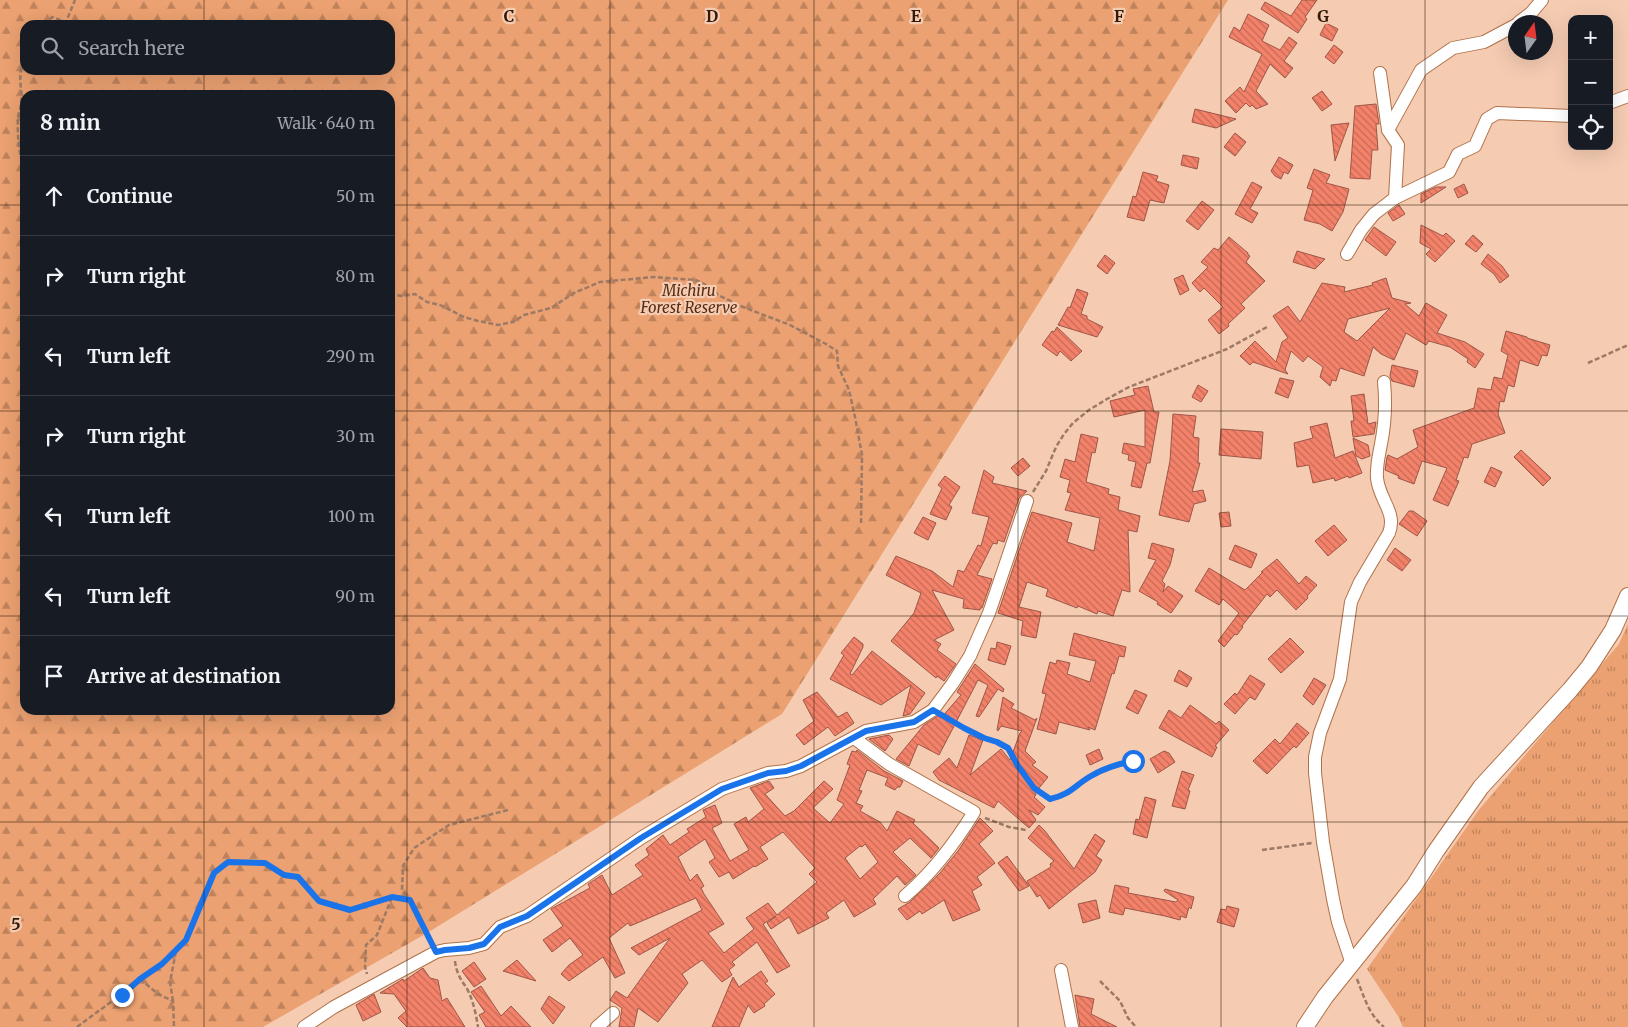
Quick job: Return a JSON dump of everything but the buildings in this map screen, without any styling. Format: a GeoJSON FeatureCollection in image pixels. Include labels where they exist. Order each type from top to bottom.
{"type":"FeatureCollection","features":[{"type":"Feature","properties":{"kind":"street"},"geometry":{"type":"LineString","coordinates":[[1528,15],[1542,0]]}},
{"type":"Feature","properties":{"kind":"street"},"geometry":{"type":"LineString","coordinates":[[1388,130],[1421,70],[1453,48],[1484,42],[1508,29]]}},
{"type":"Feature","properties":{"kind":"street"},"geometry":{"type":"LineString","coordinates":[[1380,73],[1388,130],[1398,145],[1395,198]]}},
{"type":"Feature","properties":{"kind":"street"},"geometry":{"type":"LineString","coordinates":[[1613,102],[1628,96]]}},
{"type":"Feature","properties":{"kind":"street"},"geometry":{"type":"LineString","coordinates":[[1347,254],[1361,230],[1374,214],[1395,198],[1449,172],[1458,154],[1475,146],[1487,118],[1497,113],[1568,116]]}},
{"type":"Feature","properties":{"kind":"street"},"geometry":{"type":"LineString","coordinates":[[1352,964],[1338,922],[1323,842],[1315,773],[1317,746],[1340,679],[1351,602],[1364,575],[1389,533],[1392,524],[1392,517],[1380,494],[1377,478],[1377,465],[1384,423],[1384,382]]}},
{"type":"Feature","properties":{"kind":"street"},"geometry":{"type":"LineString","coordinates":[[304,1027],[334,1007],[436,952],[484,944],[500,927],[527,916],[641,838],[722,789],[768,773],[786,771],[801,766],[871,729],[914,722],[933,710],[961,671],[976,642],[989,612],[1027,501]]}},
{"type":"Feature","properties":{"kind":"street"},"geometry":{"type":"LineString","coordinates":[[1304,1027],[1325,997],[1414,886],[1481,787],[1589,667],[1613,630],[1628,596]]}},
{"type":"Feature","properties":{"kind":"street"},"geometry":{"type":"LineString","coordinates":[[854,738],[889,764],[974,812],[937,864],[905,896]]}},
{"type":"Feature","properties":{"kind":"street"},"geometry":{"type":"LineString","coordinates":[[1061,970],[1072,1027]]}},
{"type":"Feature","properties":{"kind":"street"},"geometry":{"type":"LineString","coordinates":[[597,1027],[613,1014]]}},
{"type":"Feature","properties":{"kind":"path"},"geometry":{"type":"LineString","coordinates":[[67,20],[75,0]]}},
{"type":"Feature","properties":{"kind":"path"},"geometry":{"type":"LineString","coordinates":[[49,20],[52,17],[60,20]]}},
{"type":"Feature","properties":{"kind":"path"},"geometry":{"type":"LineString","coordinates":[[20,74],[22,90]]}},
{"type":"Feature","properties":{"kind":"path"},"geometry":{"type":"LineString","coordinates":[[20,108],[18,117],[20,158]]}},
{"type":"Feature","properties":{"kind":"path"},"geometry":{"type":"LineString","coordinates":[[395,294],[415,294],[427,302],[440,305],[464,317],[498,325],[512,322],[524,315],[551,308],[574,293],[600,282],[647,277],[682,278],[696,280],[708,286],[718,295],[742,307],[790,325],[837,352],[838,366],[849,390],[862,455],[862,525]]}},
{"type":"Feature","properties":{"kind":"path"},"geometry":{"type":"LineString","coordinates":[[1027,501],[1046,472],[1064,434],[1072,423],[1089,410],[1129,387],[1227,349],[1267,327]]}},
{"type":"Feature","properties":{"kind":"path"},"geometry":{"type":"LineString","coordinates":[[1588,363],[1628,345]]}},
{"type":"Feature","properties":{"kind":"path"},"geometry":{"type":"LineString","coordinates":[[933,710],[964,728],[1008,748],[1034,788],[1050,799],[1064,796],[1104,769],[1133,761]]}},
{"type":"Feature","properties":{"kind":"path"},"geometry":{"type":"LineString","coordinates":[[436,952],[410,900],[402,890],[403,866],[414,848],[449,825],[508,810]]}},
{"type":"Feature","properties":{"kind":"path"},"geometry":{"type":"LineString","coordinates":[[981,816],[1006,826],[1026,830]]}},
{"type":"Feature","properties":{"kind":"path"},"geometry":{"type":"LineString","coordinates":[[1262,850],[1323,842]]}},
{"type":"Feature","properties":{"kind":"path"},"geometry":{"type":"LineString","coordinates":[[77,1027],[162,964],[176,951],[186,940],[214,873],[228,862],[265,863],[284,875],[298,877],[319,901],[350,910],[392,897],[410,900]]}},
{"type":"Feature","properties":{"kind":"path"},"geometry":{"type":"LineString","coordinates":[[373,987],[364,967],[366,945],[377,935],[392,897]]}},
{"type":"Feature","properties":{"kind":"path"},"geometry":{"type":"LineString","coordinates":[[454,949],[456,967],[461,982],[466,987],[472,1003],[478,1027]]}},
{"type":"Feature","properties":{"kind":"path"},"geometry":{"type":"LineString","coordinates":[[174,1027],[170,982],[176,951]]}},
{"type":"Feature","properties":{"kind":"path"},"geometry":{"type":"LineString","coordinates":[[1352,964],[1371,1013],[1376,1021],[1384,1027]]}},
{"type":"Feature","properties":{"kind":"path"},"geometry":{"type":"LineString","coordinates":[[140,979],[158,994],[173,1001]]}},
{"type":"Feature","properties":{"kind":"path"},"geometry":{"type":"LineString","coordinates":[[1100,981],[1120,1001],[1128,1018],[1136,1027]]}},
{"type":"Feature","properties":{"kind":"green space","name":"Michiru Forest Reserve"},"geometry":{"type":"Polygon","coordinates":[[[0,0],[1228,0],[782,714],[427,933],[263,1027],[0,1027],[0,0]]]}},
{"type":"Feature","properties":{"kind":"green space"},"geometry":{"type":"Polygon","coordinates":[[[1628,624],[1628,1027],[1403,1027],[1398,1016],[1367,969],[1478,811],[1619,644],[1628,624]]]}},
{"type":"Feature","properties":{"kind":"route"},"geometry":{"type":"LineString","coordinates":[[122,995],[140,979],[162,964],[186,940],[214,873],[228,862],[265,863],[284,875],[298,877],[319,901],[350,910],[392,897],[410,900],[436,952],[484,944],[500,927],[527,916],[641,838],[722,789],[768,773],[786,771],[801,766],[866,731],[905,725],[921,719],[933,710],[964,728],[1008,748],[1034,788],[1050,799],[1064,796],[1104,769],[1133,761]]}}]}
